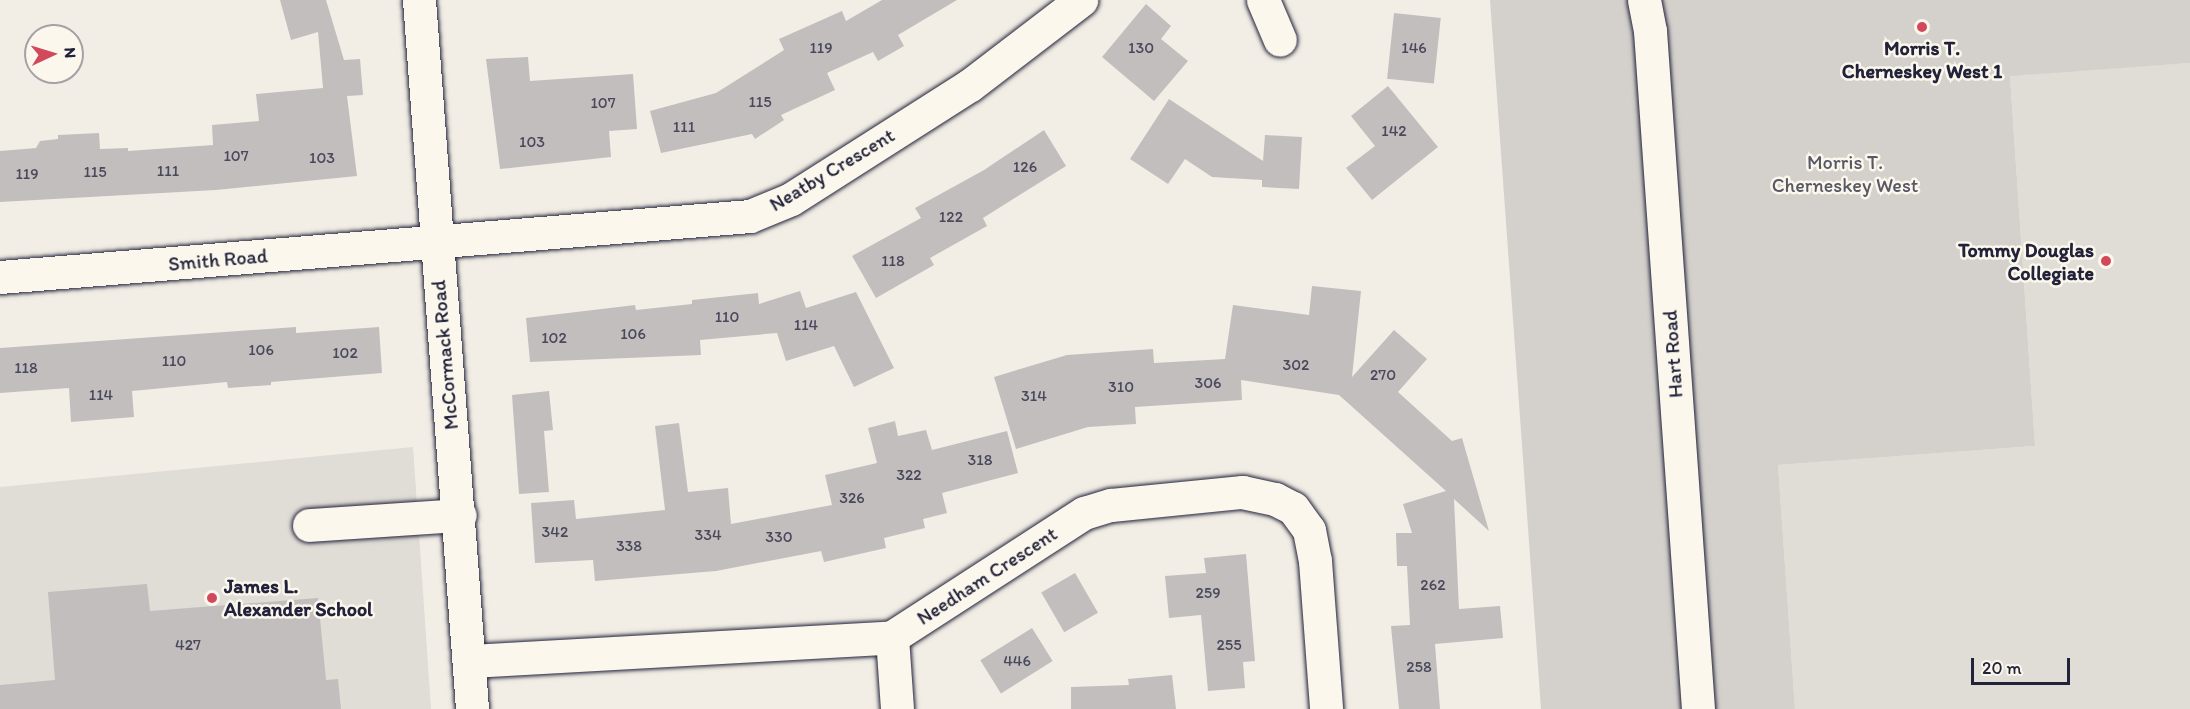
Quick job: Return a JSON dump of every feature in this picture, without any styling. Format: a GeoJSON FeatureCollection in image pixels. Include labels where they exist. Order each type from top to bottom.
{"type":"FeatureCollection","features":[{"type":"Feature","properties":{"kind":"street","name":"McCormack Road"},"geometry":{"type":"LineString","coordinates":[[419,0],[436,243],[460,515],[472,709]]}},
{"type":"Feature","properties":{"kind":"street","name":"Neatby Crescent"},"geometry":{"type":"LineString","coordinates":[[436,243],[729,221],[772,209],[970,85],[1017,53],[1081,0]]}},
{"type":"Feature","properties":{"kind":"street"},"geometry":{"type":"LineString","coordinates":[[1263,0],[1280,40]]}},
{"type":"Feature","properties":{"kind":"street","name":"Hart Road"},"geometry":{"type":"LineString","coordinates":[[1644,0],[1651,43],[1698,709]]}},
{"type":"Feature","properties":{"kind":"street","name":"Smith Road"},"geometry":{"type":"LineString","coordinates":[[0,277],[436,243]]}},
{"type":"Feature","properties":{"kind":"street","name":"Needham Crescent"},"geometry":{"type":"LineString","coordinates":[[469,661],[892,637],[1084,513],[1111,505],[1242,492],[1275,499],[1293,508],[1309,530],[1315,561],[1326,709]]}},
{"type":"Feature","properties":{"kind":"street"},"geometry":{"type":"LineString","coordinates":[[309,525],[460,515]]}},
{"type":"Feature","properties":{"kind":"street"},"geometry":{"type":"LineString","coordinates":[[892,637],[897,709]]}},
{"type":"Feature","properties":{"kind":"shaded area","name":"Tommy Douglas Collegiate"},"geometry":{"type":"Polygon","coordinates":[[[2190,63],[2190,709],[1795,709],[1778,465],[2035,446],[2010,75],[2190,63]]]}},
{"type":"Feature","properties":{"kind":"shaded area","name":"James L. Alexander School"},"geometry":{"type":"Polygon","coordinates":[[[413,447],[431,709],[0,709],[0,487],[413,447]]]}},
{"type":"Feature","properties":{"kind":"green space","name":"Morris T. Cherneskey West"},"geometry":{"type":"Polygon","coordinates":[[[1490,0],[2190,0],[2190,63],[2010,76],[2035,446],[1778,465],[1795,709],[1541,709],[1490,0]]]}},
{"type":"Feature","properties":{"kind":"building"},"geometry":{"type":"Polygon","coordinates":[[[280,0],[326,0],[344,60],[360,59],[363,95],[347,96],[357,176],[216,190],[0,202],[0,151],[36,148],[40,141],[58,139],[58,135],[99,133],[100,149],[128,148],[128,151],[213,145],[212,125],[259,121],[256,94],[323,88],[318,32],[291,40],[280,0]]]}},
{"type":"Feature","properties":{"kind":"building"},"geometry":{"type":"Polygon","coordinates":[[[882,0],[957,0],[898,35],[904,46],[878,61],[873,52],[827,73],[835,90],[781,115],[784,120],[755,139],[752,134],[661,153],[650,111],[716,93],[784,50],[779,39],[842,11],[846,21],[882,0]]]}},
{"type":"Feature","properties":{"kind":"building"},"geometry":{"type":"Polygon","coordinates":[[[1146,4],[1171,26],[1161,39],[1188,61],[1154,101],[1102,57],[1146,4]]]}},
{"type":"Feature","properties":{"kind":"building"},"geometry":{"type":"Polygon","coordinates":[[[1394,13],[1441,18],[1434,84],[1387,79],[1394,13]]]}},
{"type":"Feature","properties":{"kind":"building"},"geometry":{"type":"Polygon","coordinates":[[[528,57],[530,81],[633,74],[637,129],[609,131],[611,157],[500,169],[486,59],[528,57]]]}},
{"type":"Feature","properties":{"kind":"building"},"geometry":{"type":"Polygon","coordinates":[[[1388,86],[1438,147],[1372,200],[1346,168],[1375,146],[1351,116],[1388,86]]]}},
{"type":"Feature","properties":{"kind":"building"},"geometry":{"type":"Polygon","coordinates":[[[1169,99],[1263,161],[1265,135],[1302,137],[1299,189],[1262,187],[1262,180],[1212,177],[1185,159],[1168,184],[1130,159],[1169,99]]]}},
{"type":"Feature","properties":{"kind":"building"},"geometry":{"type":"Polygon","coordinates":[[[1044,130],[1066,166],[983,218],[987,226],[930,258],[934,265],[876,298],[852,256],[921,218],[915,208],[984,170],[1044,130]]]}},
{"type":"Feature","properties":{"kind":"building"},"geometry":{"type":"Polygon","coordinates":[[[1312,286],[1361,291],[1352,377],[1394,330],[1427,359],[1398,392],[1452,441],[1462,438],[1489,531],[1454,499],[1459,609],[1500,606],[1503,638],[1435,644],[1440,709],[1399,709],[1391,626],[1410,625],[1407,566],[1397,566],[1396,533],[1412,533],[1403,504],[1446,491],[1339,395],[1241,380],[1242,400],[1135,407],[1136,424],[1088,427],[1016,449],[994,377],[1067,355],[1153,349],[1154,363],[1225,359],[1233,305],[1309,315],[1312,286]]]}},
{"type":"Feature","properties":{"kind":"building"},"geometry":{"type":"Polygon","coordinates":[[[800,291],[806,308],[856,292],[894,368],[854,387],[834,346],[786,361],[777,333],[700,340],[701,355],[530,362],[526,318],[635,305],[636,310],[692,304],[692,300],[758,293],[759,304],[800,291]]]}},
{"type":"Feature","properties":{"kind":"building"},"geometry":{"type":"Polygon","coordinates":[[[296,327],[296,333],[379,327],[382,373],[271,382],[271,385],[228,388],[227,382],[132,391],[134,417],[71,422],[69,388],[0,393],[0,348],[296,327]]]}},
{"type":"Feature","properties":{"kind":"building"},"geometry":{"type":"Polygon","coordinates":[[[549,391],[553,430],[544,431],[549,492],[519,494],[512,395],[549,391]]]}},
{"type":"Feature","properties":{"kind":"building"},"geometry":{"type":"Polygon","coordinates":[[[895,421],[898,436],[926,430],[932,450],[1007,431],[1018,473],[942,493],[947,513],[923,519],[925,528],[884,538],[886,548],[824,562],[821,551],[716,571],[595,581],[593,560],[535,563],[531,503],[574,500],[576,519],[665,510],[655,426],[679,423],[688,492],[728,488],[731,524],[832,505],[825,475],[877,463],[868,428],[895,421]]]}},
{"type":"Feature","properties":{"kind":"building"},"geometry":{"type":"Polygon","coordinates":[[[1246,554],[1255,661],[1243,662],[1245,688],[1208,691],[1201,615],[1169,618],[1165,576],[1206,573],[1204,558],[1246,554]]]}},
{"type":"Feature","properties":{"kind":"building"},"geometry":{"type":"Polygon","coordinates":[[[1075,573],[1098,613],[1064,632],[1041,592],[1075,573]]]}},
{"type":"Feature","properties":{"kind":"building"},"geometry":{"type":"Polygon","coordinates":[[[147,584],[150,611],[318,598],[326,680],[338,679],[341,709],[0,709],[0,685],[55,680],[48,592],[147,584]]]}},
{"type":"Feature","properties":{"kind":"building"},"geometry":{"type":"Polygon","coordinates":[[[1032,628],[1053,661],[1001,693],[980,660],[1032,628]]]}},
{"type":"Feature","properties":{"kind":"building"},"geometry":{"type":"Polygon","coordinates":[[[1172,675],[1176,709],[1071,709],[1071,687],[1129,685],[1128,679],[1172,675]]]}},
{"type":"Feature","properties":{"kind":"place","name":"Morris T. Cherneskey West 1"},"geometry":{"type":"Point","coordinates":[1922,27]}},
{"type":"Feature","properties":{"kind":"place","name":"Tommy Douglas Collegiate"},"geometry":{"type":"Point","coordinates":[2106,261]}},
{"type":"Feature","properties":{"kind":"place","name":"James L. Alexander School"},"geometry":{"type":"Point","coordinates":[212,598]}}]}
